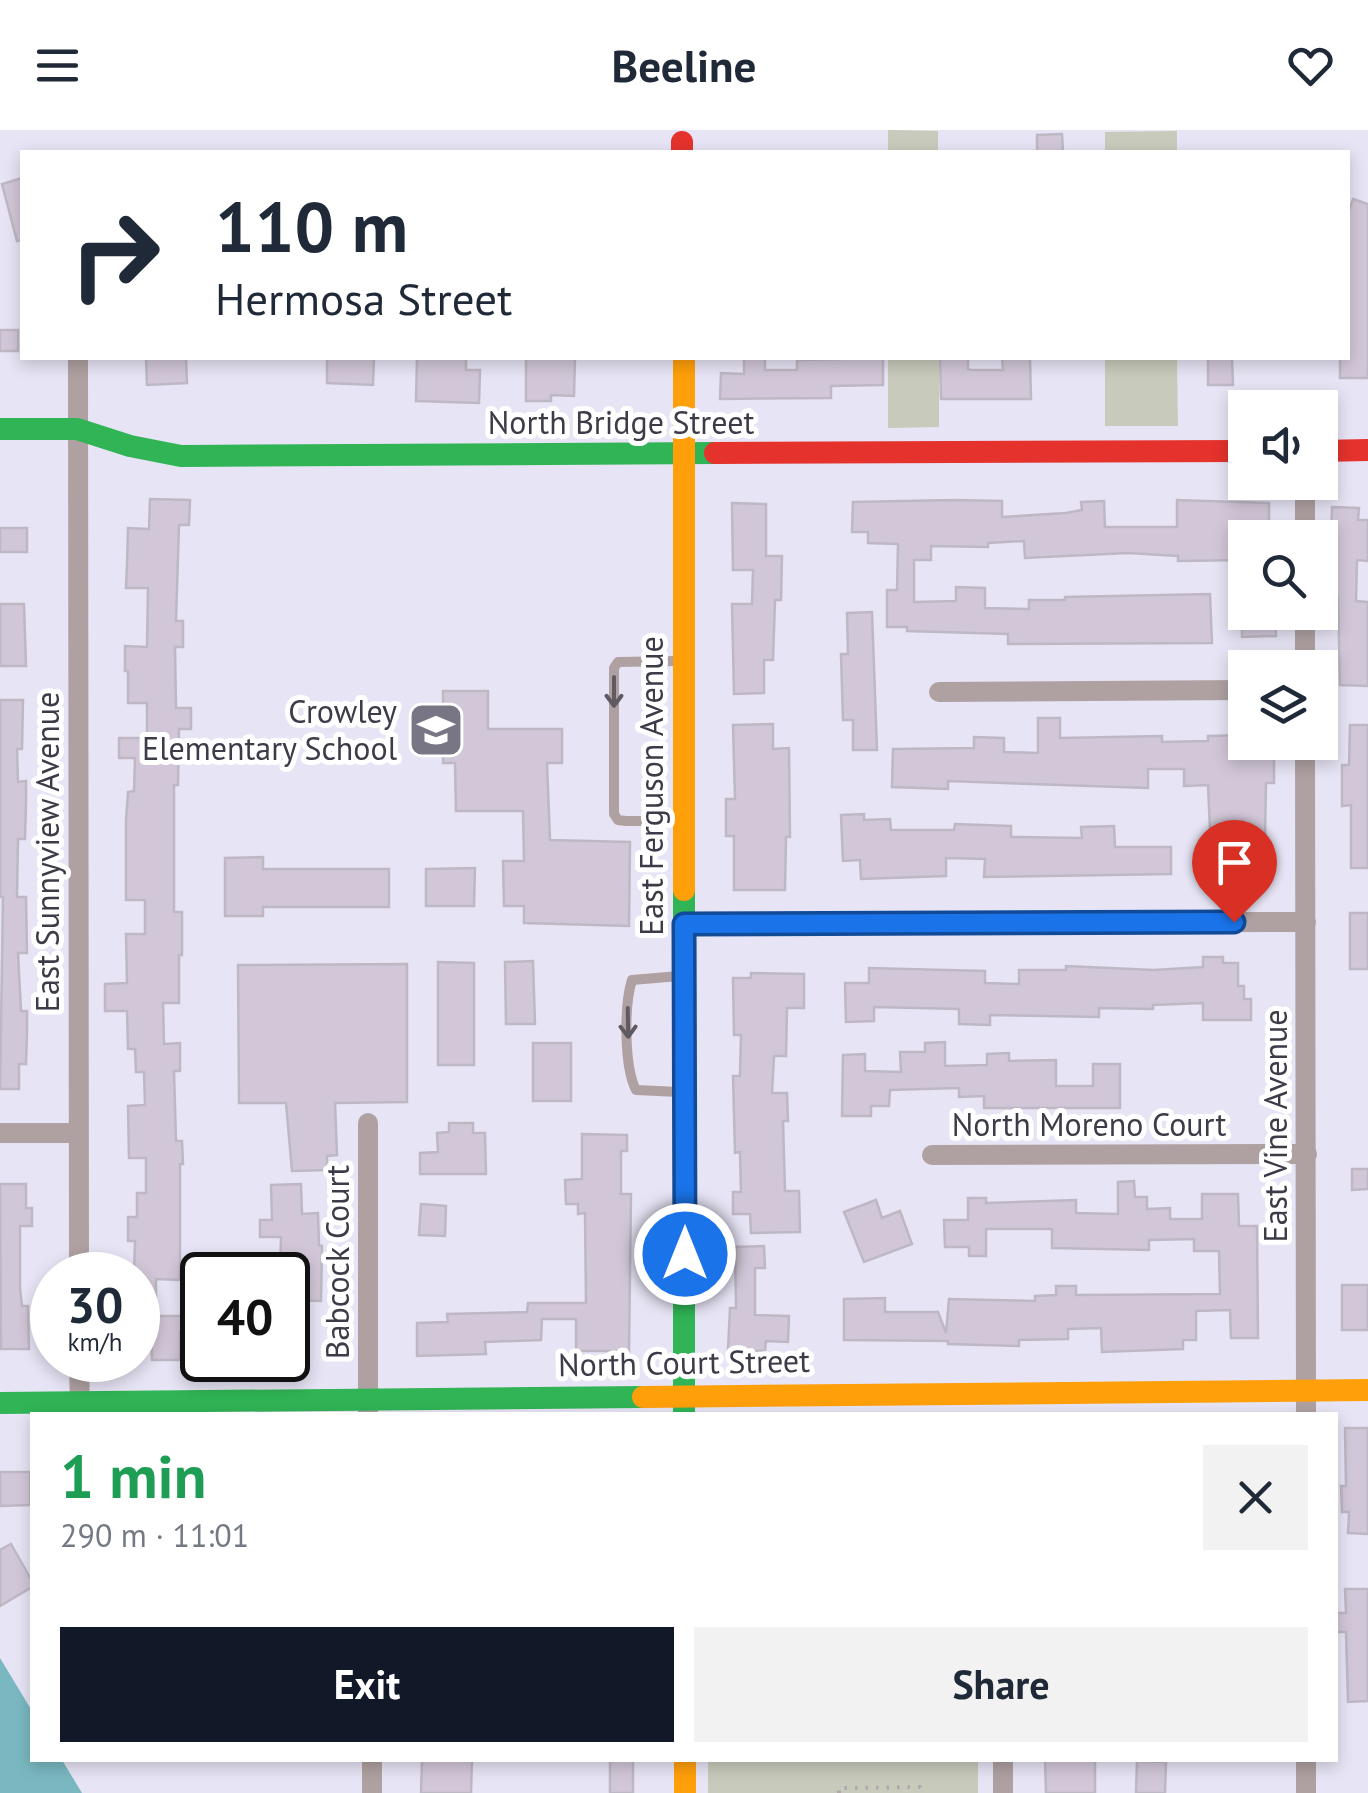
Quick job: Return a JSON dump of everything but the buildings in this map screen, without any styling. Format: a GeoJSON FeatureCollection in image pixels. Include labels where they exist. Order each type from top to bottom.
{"type":"FeatureCollection","features":[{"type":"Feature","properties":{"kind":"street","name":"East Sunnyview Avenue"},"geometry":{"type":"LineString","coordinates":[[78,360],[79,1252]]}},
{"type":"Feature","properties":{"kind":"street","name":"East Ferguson Avenue"},"geometry":{"type":"LineString","coordinates":[[684,360],[684,1405]]}},
{"type":"Feature","properties":{"kind":"street","name":"North Bridge Street"},"geometry":{"type":"LineString","coordinates":[[0,429],[77,429],[130,446],[181,456],[1228,451]]}},
{"type":"Feature","properties":{"kind":"street"},"geometry":{"type":"LineString","coordinates":[[1338,451],[1368,450]]}},
{"type":"Feature","properties":{"kind":"street"},"geometry":{"type":"LineString","coordinates":[[939,692],[1228,690]]}},
{"type":"Feature","properties":{"kind":"street","name":"East Vine Avenue"},"geometry":{"type":"LineString","coordinates":[[1305,760],[1306,1412]]}},
{"type":"Feature","properties":{"kind":"street"},"geometry":{"type":"LineString","coordinates":[[684,924],[1306,922]]}},
{"type":"Feature","properties":{"kind":"street","name":"Babcock Court"},"geometry":{"type":"LineString","coordinates":[[368,1123],[368,1408]]}},
{"type":"Feature","properties":{"kind":"street"},"geometry":{"type":"LineString","coordinates":[[0,1133],[78,1133]]}},
{"type":"Feature","properties":{"kind":"street","name":"North Moreno Court"},"geometry":{"type":"LineString","coordinates":[[932,1155],[1307,1154]]}},
{"type":"Feature","properties":{"kind":"street"},"geometry":{"type":"LineString","coordinates":[[80,1382],[80,1409]]}},
{"type":"Feature","properties":{"kind":"street","name":"North Court Street"},"geometry":{"type":"LineString","coordinates":[[0,1403],[80,1409],[1000,1403],[1368,1390]]}},
{"type":"Feature","properties":{"kind":"street"},"geometry":{"type":"LineString","coordinates":[[372,1762],[372,1793]]}},
{"type":"Feature","properties":{"kind":"street"},"geometry":{"type":"LineString","coordinates":[[685,1762],[685,1793]]}},
{"type":"Feature","properties":{"kind":"street"},"geometry":{"type":"LineString","coordinates":[[1002,1762],[1003,1793]]}},
{"type":"Feature","properties":{"kind":"street"},"geometry":{"type":"LineString","coordinates":[[1306,1762],[1306,1793]]}},
{"type":"Feature","properties":{"kind":"lane"},"geometry":{"type":"LineString","coordinates":[[684,660],[618,662],[614,668],[614,814],[618,820],[626,821],[684,822]]}},
{"type":"Feature","properties":{"kind":"lane"},"geometry":{"type":"LineString","coordinates":[[685,976],[632,980],[628,994],[630,1077],[636,1090],[686,1092]]}},
{"type":"Feature","properties":{"kind":"path"},"geometry":{"type":"LineString","coordinates":[[839,1793],[839,1788],[920,1787],[920,1793]]}},
{"type":"Feature","properties":{"kind":"green space"},"geometry":{"type":"Polygon","coordinates":[[[888,130],[938,131],[938,150],[888,150],[888,130]]]}},
{"type":"Feature","properties":{"kind":"green space"},"geometry":{"type":"Polygon","coordinates":[[[1177,131],[1177,150],[1105,150],[1105,132],[1177,131]]]}},
{"type":"Feature","properties":{"kind":"green space"},"geometry":{"type":"Polygon","coordinates":[[[888,360],[939,360],[939,427],[888,428],[888,360]]]}},
{"type":"Feature","properties":{"kind":"green space"},"geometry":{"type":"Polygon","coordinates":[[[1105,360],[1177,360],[1178,426],[1105,426],[1105,360]]]}},
{"type":"Feature","properties":{"kind":"green space"},"geometry":{"type":"Polygon","coordinates":[[[708,1762],[978,1762],[978,1793],[708,1793],[708,1762]]]}},
{"type":"Feature","properties":{"kind":"water"},"geometry":{"type":"Polygon","coordinates":[[[0,1658],[30,1708],[30,1762],[63,1762],[82,1793],[0,1793],[0,1658]]]}},
{"type":"Feature","properties":{"kind":"traffic: fast"},"geometry":{"type":"LineString","coordinates":[[0,429],[77,429],[130,446],[181,456],[715,453]]}},
{"type":"Feature","properties":{"kind":"traffic: fast"},"geometry":{"type":"LineString","coordinates":[[684,890],[684,1412]]}},
{"type":"Feature","properties":{"kind":"traffic: fast"},"geometry":{"type":"LineString","coordinates":[[0,1403],[643,1397]]}},
{"type":"Feature","properties":{"kind":"traffic: slow"},"geometry":{"type":"LineString","coordinates":[[684,360],[684,890]]}},
{"type":"Feature","properties":{"kind":"traffic: slow"},"geometry":{"type":"LineString","coordinates":[[643,1397],[1368,1390]]}},
{"type":"Feature","properties":{"kind":"traffic: slow"},"geometry":{"type":"LineString","coordinates":[[685,1762],[685,1793]]}},
{"type":"Feature","properties":{"kind":"traffic: jam"},"geometry":{"type":"LineString","coordinates":[[682,142],[682,150]]}},
{"type":"Feature","properties":{"kind":"traffic: jam"},"geometry":{"type":"LineString","coordinates":[[1338,451],[1368,450]]}},
{"type":"Feature","properties":{"kind":"traffic: jam"},"geometry":{"type":"LineString","coordinates":[[715,453],[1228,451]]}},
{"type":"Feature","properties":{"kind":"place","name":"Crowley Elementary School"},"geometry":{"type":"Point","coordinates":[436,730]}},
{"type":"Feature","properties":{"kind":"route"},"geometry":{"type":"LineString","coordinates":[[685,1254],[684,924],[1234,922]]}}]}
